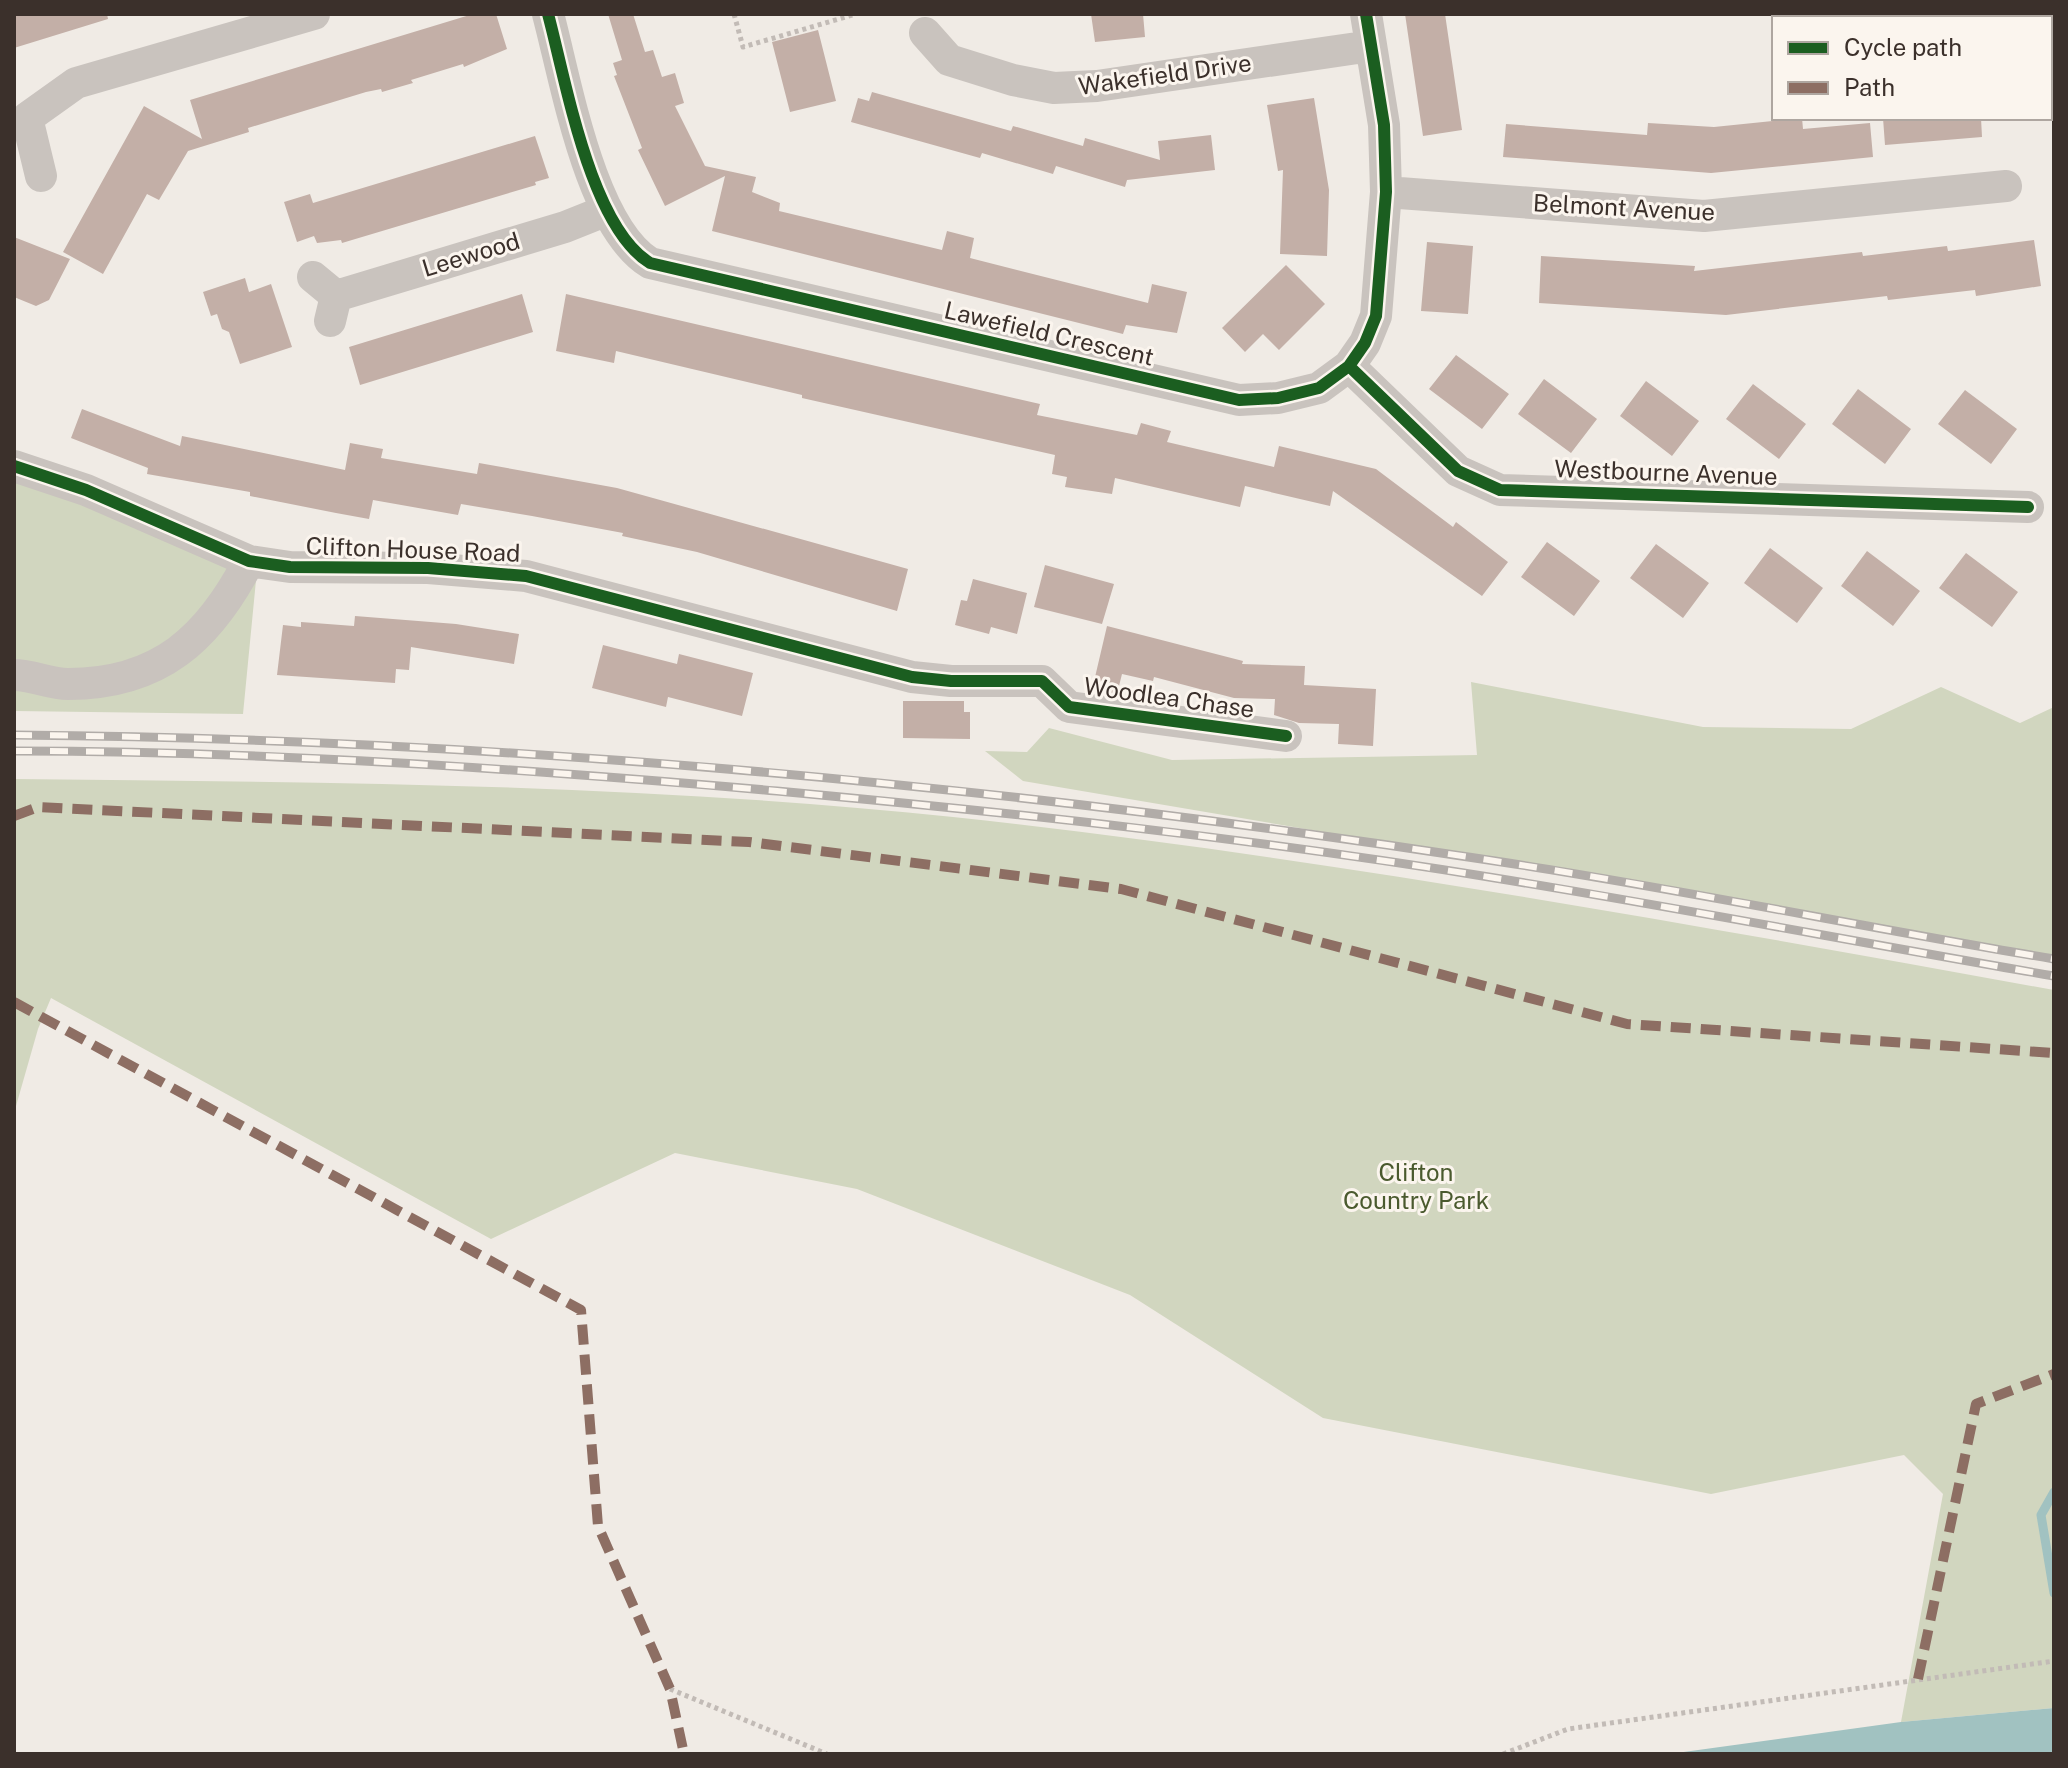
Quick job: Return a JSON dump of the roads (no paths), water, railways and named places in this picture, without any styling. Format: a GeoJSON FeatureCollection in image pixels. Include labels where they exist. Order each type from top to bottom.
{"type":"FeatureCollection","features":[{"type":"Feature","properties":{"kind":"street"},"geometry":{"type":"LineString","coordinates":[[41,176],[27,118],[76,83],[314,14]]}},
{"type":"Feature","properties":{"kind":"street","name":"Lawefield Crescent"},"geometry":{"type":"LineString","coordinates":[[548,14],[605,211],[637,255],[650,263],[1239,400],[1278,398],[1319,388],[1349,366],[1365,343],[1376,316],[1386,192],[1384,125],[1366,14]]}},
{"type":"Feature","properties":{"kind":"street","name":"Wakefield Drive"},"geometry":{"type":"LineString","coordinates":[[925,33],[949,60],[1054,88],[1097,86],[1371,46]]}},
{"type":"Feature","properties":{"kind":"street","name":"Belmont Avenue"},"geometry":{"type":"LineString","coordinates":[[1386,192],[1704,216],[2014,184]]}},
{"type":"Feature","properties":{"kind":"street","name":"Leewood"},"geometry":{"type":"LineString","coordinates":[[326,298],[565,227],[605,211]]}},
{"type":"Feature","properties":{"kind":"street","name":"Westbourne Avenue"},"geometry":{"type":"LineString","coordinates":[[1349,366],[1458,471],[1500,490],[2028,507]]}},
{"type":"Feature","properties":{"kind":"street","name":"Clifton House Road"},"geometry":{"type":"LineString","coordinates":[[14,466],[86,490],[249,561],[290,567],[428,568],[526,576],[912,677]]}},
{"type":"Feature","properties":{"kind":"street"},"geometry":{"type":"LineString","coordinates":[[14,675],[64,684],[95,683],[133,674],[175,656],[206,630],[221,611],[249,561]]}},
{"type":"Feature","properties":{"kind":"street","name":"Woodlea Chase"},"geometry":{"type":"LineString","coordinates":[[912,677],[951,681],[1045,669],[1069,707],[1286,736]]}},
{"type":"Feature","properties":{"kind":"water"},"geometry":{"type":"Polygon","coordinates":[[[2054,1708],[2054,1754],[1669,1754],[1901,1722],[2054,1708]]]}},
{"type":"Feature","properties":{"kind":"waterway"},"geometry":{"type":"LineString","coordinates":[[2054,1492],[2041,1515],[2054,1593]]}},
{"type":"Feature","properties":{"kind":"railway"},"geometry":{"type":"LineString","coordinates":[[14,735],[200,738],[385,746],[756,771],[942,789],[1311,834],[1495,861],[2054,959]]}},
{"type":"Feature","properties":{"kind":"railway"},"geometry":{"type":"LineString","coordinates":[[14,751],[301,758],[586,775],[1047,818],[1406,864],[1635,901],[2054,976]]}},
{"type":"Feature","properties":{"kind":"park label","name":"Clifton Country Park"},"geometry":{"type":"Point","coordinates":[1416,1187]}}]}
